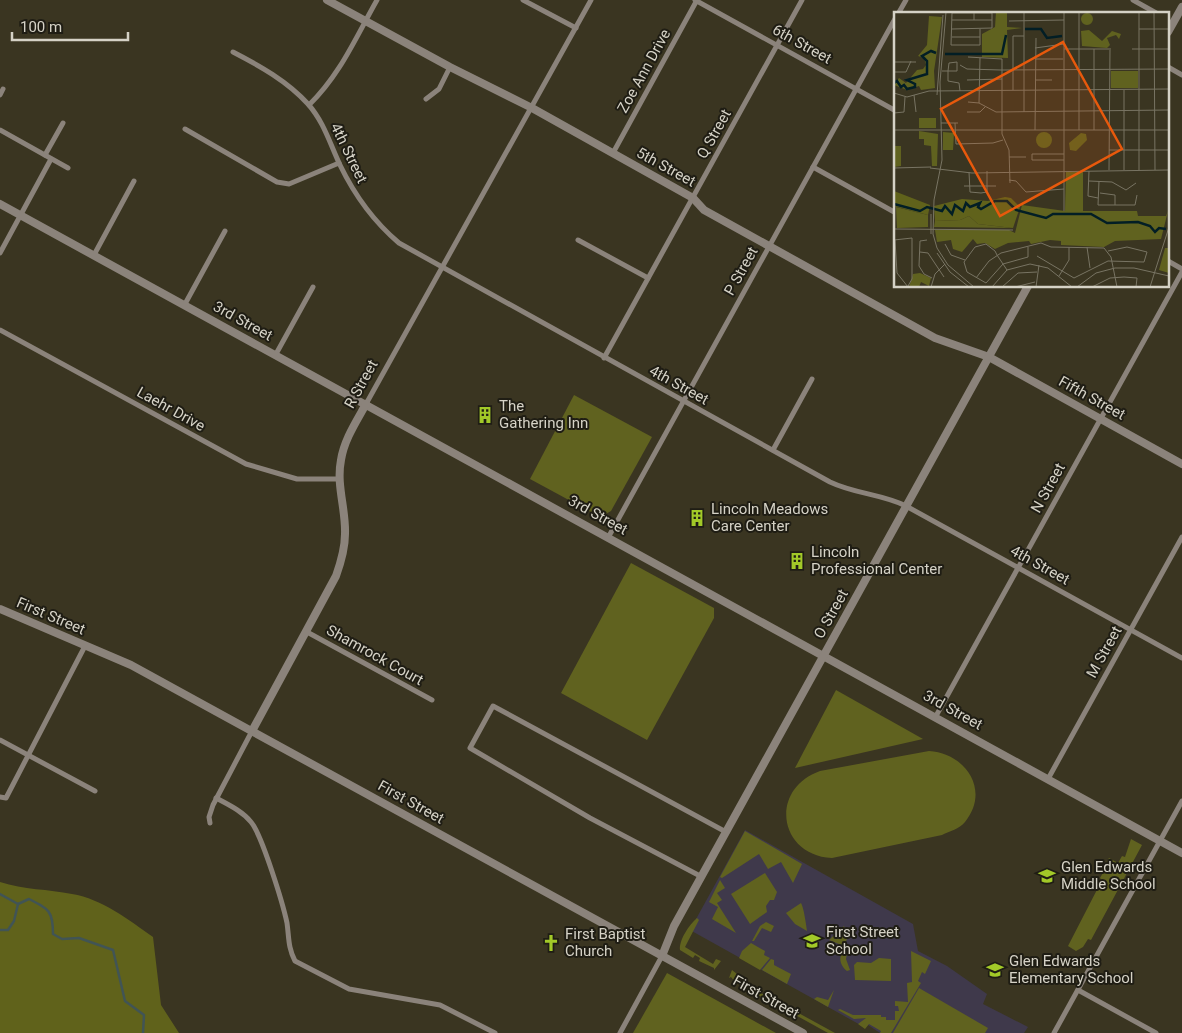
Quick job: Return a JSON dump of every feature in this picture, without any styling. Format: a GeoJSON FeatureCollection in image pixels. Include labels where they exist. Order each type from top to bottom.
{"type":"FeatureCollection","features":[{"type":"Feature","properties":{"kind":"street","name":"5th Street"},"geometry":{"type":"LineString","coordinates":[[327,0],[613,153],[693,198],[704,210],[935,338],[989,356]]}},
{"type":"Feature","properties":{"kind":"street"},"geometry":{"type":"LineString","coordinates":[[308,104],[326,88],[338,72],[377,0]]}},
{"type":"Feature","properties":{"kind":"street"},"geometry":{"type":"LineString","coordinates":[[524,0],[576,28]]}},
{"type":"Feature","properties":{"kind":"street","name":"R Street"},"geometry":{"type":"LineString","coordinates":[[210,823],[210,812],[216,798],[327,596],[343,555],[346,532],[339,479],[345,444],[591,0]]}},
{"type":"Feature","properties":{"kind":"street","name":"6th Street"},"geometry":{"type":"LineString","coordinates":[[696,0],[894,110]]}},
{"type":"Feature","properties":{"kind":"street","name":"Zoe Ann Drive"},"geometry":{"type":"LineString","coordinates":[[613,153],[696,0]]}},
{"type":"Feature","properties":{"kind":"street","name":"Q Street"},"geometry":{"type":"LineString","coordinates":[[604,358],[802,0]]}},
{"type":"Feature","properties":{"kind":"street"},"geometry":{"type":"LineString","coordinates":[[900,12],[906,0]]}},
{"type":"Feature","properties":{"kind":"street"},"geometry":{"type":"LineString","coordinates":[[1133,0],[1154,12]]}},
{"type":"Feature","properties":{"kind":"street"},"geometry":{"type":"LineString","coordinates":[[1171,21],[1182,7]]}},
{"type":"Feature","properties":{"kind":"street","name":"P Street"},"geometry":{"type":"LineString","coordinates":[[609,536],[894,22]]}},
{"type":"Feature","properties":{"kind":"street","name":"4th Street"},"geometry":{"type":"LineString","coordinates":[[233,52],[281,80],[308,104],[324,128],[339,163],[359,200],[384,230],[399,243],[442,269],[683,402],[843,488],[884,497],[906,506],[1182,658]]}},
{"type":"Feature","properties":{"kind":"street"},"geometry":{"type":"LineString","coordinates":[[426,99],[439,89],[450,67]]}},
{"type":"Feature","properties":{"kind":"street"},"geometry":{"type":"LineString","coordinates":[[1170,68],[1182,75]]}},
{"type":"Feature","properties":{"kind":"street"},"geometry":{"type":"LineString","coordinates":[[0,96],[4,89]]}},
{"type":"Feature","properties":{"kind":"street"},"geometry":{"type":"LineString","coordinates":[[45,155],[63,123]]}},
{"type":"Feature","properties":{"kind":"street"},"geometry":{"type":"LineString","coordinates":[[185,129],[277,182],[290,184],[339,163]]}},
{"type":"Feature","properties":{"kind":"street"},"geometry":{"type":"LineString","coordinates":[[0,130],[68,168]]}},
{"type":"Feature","properties":{"kind":"street"},"geometry":{"type":"LineString","coordinates":[[0,253],[51,159]]}},
{"type":"Feature","properties":{"kind":"street"},"geometry":{"type":"LineString","coordinates":[[813,167],[894,212]]}},
{"type":"Feature","properties":{"kind":"street"},"geometry":{"type":"LineString","coordinates":[[94,254],[134,181]]}},
{"type":"Feature","properties":{"kind":"street","name":"3rd Street"},"geometry":{"type":"LineString","coordinates":[[0,204],[609,536],[1182,852]]}},
{"type":"Feature","properties":{"kind":"street"},"geometry":{"type":"LineString","coordinates":[[185,304],[225,231]]}},
{"type":"Feature","properties":{"kind":"street"},"geometry":{"type":"LineString","coordinates":[[578,240],[648,278]]}},
{"type":"Feature","properties":{"kind":"street"},"geometry":{"type":"LineString","coordinates":[[1170,262],[1182,270]]}},
{"type":"Feature","properties":{"kind":"street","name":"N Street"},"geometry":{"type":"LineString","coordinates":[[936,716],[1182,270]]}},
{"type":"Feature","properties":{"kind":"street"},"geometry":{"type":"LineString","coordinates":[[276,354],[313,287]]}},
{"type":"Feature","properties":{"kind":"street","name":"O Street"},"geometry":{"type":"LineString","coordinates":[[662,956],[674,926],[1027,288]]}},
{"type":"Feature","properties":{"kind":"street","name":"Laehr Drive"},"geometry":{"type":"LineString","coordinates":[[0,330],[246,464],[297,479],[339,479]]}},
{"type":"Feature","properties":{"kind":"street","name":"Fifth Street"},"geometry":{"type":"LineString","coordinates":[[989,356],[1182,464]]}},
{"type":"Feature","properties":{"kind":"street"},"geometry":{"type":"LineString","coordinates":[[773,450],[812,379]]}},
{"type":"Feature","properties":{"kind":"street","name":"M Street"},"geometry":{"type":"LineString","coordinates":[[1048,779],[1182,537]]}},
{"type":"Feature","properties":{"kind":"street","name":"First Street"},"geometry":{"type":"LineString","coordinates":[[0,609],[131,665],[803,1033]]}},
{"type":"Feature","properties":{"kind":"street","name":"Shamrock Court"},"geometry":{"type":"LineString","coordinates":[[307,632],[432,700]]}},
{"type":"Feature","properties":{"kind":"street"},"geometry":{"type":"LineString","coordinates":[[0,797],[6,798],[27,754],[85,646]]}},
{"type":"Feature","properties":{"kind":"street"},"geometry":{"type":"LineString","coordinates":[[702,877],[590,818],[470,748],[493,706],[726,832]]}},
{"type":"Feature","properties":{"kind":"street"},"geometry":{"type":"LineString","coordinates":[[0,740],[95,791]]}},
{"type":"Feature","properties":{"kind":"street"},"geometry":{"type":"LineString","coordinates":[[216,798],[236,809],[251,822],[259,836],[287,923],[290,952],[295,960],[349,989],[440,1005],[496,1033]]}},
{"type":"Feature","properties":{"kind":"street"},"geometry":{"type":"LineString","coordinates":[[1054,1033],[1182,801]]}},
{"type":"Feature","properties":{"kind":"street"},"geometry":{"type":"LineString","coordinates":[[620,1033],[662,956]]}},
{"type":"Feature","properties":{"kind":"street"},"geometry":{"type":"LineString","coordinates":[[1078,990],[1156,1033]]}},
{"type":"Feature","properties":{"kind":"shaded area"},"geometry":{"type":"Polygon","coordinates":[[[574,395],[652,437],[611,511],[604,515],[591,512],[530,479],[574,395]]]}},
{"type":"Feature","properties":{"kind":"shaded area"},"geometry":{"type":"Polygon","coordinates":[[[631,563],[714,608],[714,618],[647,740],[561,693],[631,563]]]}},
{"type":"Feature","properties":{"kind":"shaded area"},"geometry":{"type":"Polygon","coordinates":[[[836,690],[923,739],[795,768],[836,690]]]}},
{"type":"Feature","properties":{"kind":"shaded area"},"geometry":{"type":"Polygon","coordinates":[[[929,751],[942,753],[953,758],[963,766],[975,786],[972,810],[965,822],[957,828],[942,835],[832,858],[814,854],[800,846],[791,834],[787,820],[787,806],[793,792],[804,780],[820,771],[929,751]]]}},
{"type":"Feature","properties":{"kind":"shaded area","name":"First Street School"},"geometry":{"type":"Polygon","coordinates":[[[745,830],[913,924],[918,951],[947,966],[987,994],[983,1004],[1028,1027],[1024,1033],[880,1033],[868,1025],[864,1027],[690,930],[745,830]]]}},
{"type":"Feature","properties":{"kind":"shaded area"},"geometry":{"type":"Polygon","coordinates":[[[745,831],[802,864],[793,883],[781,862],[768,869],[759,854],[722,878],[720,877],[745,831]]]}},
{"type":"Feature","properties":{"kind":"shaded area"},"geometry":{"type":"Polygon","coordinates":[[[1131,839],[1142,845],[1091,940],[1088,939],[1083,947],[1076,951],[1068,946],[1102,880],[1100,878],[1108,864],[1106,863],[1109,858],[1118,863],[1122,856],[1125,857],[1131,839]]]}},
{"type":"Feature","properties":{"kind":"shaded area"},"geometry":{"type":"Polygon","coordinates":[[[765,873],[777,892],[774,900],[770,900],[766,906],[767,912],[750,924],[731,894],[765,873]]]}},
{"type":"Feature","properties":{"kind":"shaded area"},"geometry":{"type":"Polygon","coordinates":[[[720,880],[725,888],[717,893],[722,900],[717,903],[736,933],[712,919],[718,907],[709,902],[720,880]]]}},
{"type":"Feature","properties":{"kind":"shaded area"},"geometry":{"type":"Polygon","coordinates":[[[0,882],[18,887],[63,892],[94,900],[115,911],[153,937],[161,1005],[179,1033],[0,1033],[0,882]]]}},
{"type":"Feature","properties":{"kind":"shaded area"},"geometry":{"type":"Polygon","coordinates":[[[801,903],[807,931],[795,924],[786,913],[801,903]]]}},
{"type":"Feature","properties":{"kind":"shaded area"},"geometry":{"type":"Polygon","coordinates":[[[697,918],[699,920],[685,947],[713,964],[716,959],[721,961],[714,970],[714,968],[699,961],[700,958],[695,955],[693,958],[680,950],[685,933],[697,918]]]}},
{"type":"Feature","properties":{"kind":"shaded area"},"geometry":{"type":"Polygon","coordinates":[[[766,922],[774,926],[771,932],[762,928],[754,941],[752,941],[760,926],[766,922]]]}},
{"type":"Feature","properties":{"kind":"shaded area"},"geometry":{"type":"Polygon","coordinates":[[[844,926],[847,939],[844,946],[829,940],[844,926]]]}},
{"type":"Feature","properties":{"kind":"shaded area"},"geometry":{"type":"Polygon","coordinates":[[[751,943],[765,951],[764,955],[770,958],[760,970],[739,958],[742,951],[751,943]]]}},
{"type":"Feature","properties":{"kind":"shaded area"},"geometry":{"type":"Polygon","coordinates":[[[848,949],[846,959],[850,970],[847,971],[842,966],[840,959],[842,953],[848,949]]]}},
{"type":"Feature","properties":{"kind":"shaded area"},"geometry":{"type":"Polygon","coordinates":[[[911,951],[931,961],[925,974],[922,972],[918,981],[921,983],[891,1033],[880,1033],[881,1031],[869,1024],[865,1029],[858,1024],[866,1018],[854,1019],[838,1010],[840,1009],[853,1015],[881,1015],[881,1017],[886,1017],[886,1020],[895,1020],[895,1011],[899,1011],[898,1006],[895,1006],[895,1001],[908,1002],[907,983],[912,982],[911,951]]]}},
{"type":"Feature","properties":{"kind":"shaded area"},"geometry":{"type":"Polygon","coordinates":[[[879,958],[891,959],[891,981],[855,980],[854,965],[857,962],[871,963],[879,958]]]}},
{"type":"Feature","properties":{"kind":"shaded area"},"geometry":{"type":"Polygon","coordinates":[[[771,959],[774,960],[774,965],[791,974],[787,984],[762,970],[771,959]]]}},
{"type":"Feature","properties":{"kind":"shaded area"},"geometry":{"type":"Polygon","coordinates":[[[732,970],[737,974],[737,981],[780,1003],[778,1006],[735,982],[731,977],[729,978],[732,970]]]}},
{"type":"Feature","properties":{"kind":"shaded area"},"geometry":{"type":"Polygon","coordinates":[[[667,973],[776,1033],[633,1033],[667,973]]]}},
{"type":"Feature","properties":{"kind":"shaded area"},"geometry":{"type":"Polygon","coordinates":[[[919,988],[988,1028],[985,1033],[893,1033],[919,988]]]}},
{"type":"Feature","properties":{"kind":"shaded area"},"geometry":{"type":"Polygon","coordinates":[[[834,990],[828,1007],[814,999],[817,997],[828,1000],[834,990]]]}},
{"type":"Feature","properties":{"kind":"shaded area"},"geometry":{"type":"Polygon","coordinates":[[[782,1004],[835,1033],[828,1033],[781,1007],[782,1004]]]}},
{"type":"Feature","properties":{"kind":"waterway"},"geometry":{"type":"LineString","coordinates":[[0,894],[18,904],[29,899],[41,905],[51,915],[53,934],[62,939],[79,938],[113,950],[125,1001],[144,1015],[143,1033]]}},
{"type":"Feature","properties":{"kind":"waterway"},"geometry":{"type":"LineString","coordinates":[[0,930],[8,930],[14,921],[18,904]]}},
{"type":"Feature","properties":{"kind":"place","name":"The Gathering Inn"},"geometry":{"type":"Point","coordinates":[485,415]}},
{"type":"Feature","properties":{"kind":"place","name":"Lincoln Meadows Care Center"},"geometry":{"type":"Point","coordinates":[697,518]}},
{"type":"Feature","properties":{"kind":"place","name":"Lincoln Professional Center"},"geometry":{"type":"Point","coordinates":[797,561]}},
{"type":"Feature","properties":{"kind":"place","name":"Glen Edwards Middle School"},"geometry":{"type":"Point","coordinates":[1047,876]}},
{"type":"Feature","properties":{"kind":"place","name":"First Street School"},"geometry":{"type":"Point","coordinates":[812,941]}},
{"type":"Feature","properties":{"kind":"place","name":"First Baptist Church"},"geometry":{"type":"Point","coordinates":[551,943]}},
{"type":"Feature","properties":{"kind":"place","name":"Glen Edwards Elementary School"},"geometry":{"type":"Point","coordinates":[995,970]}}]}
